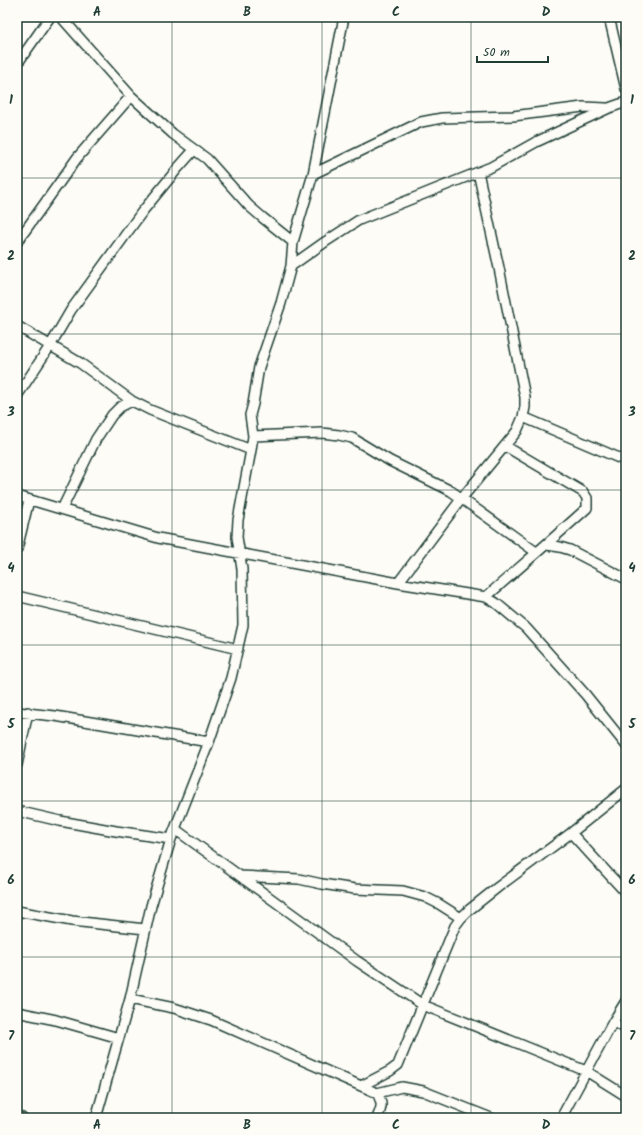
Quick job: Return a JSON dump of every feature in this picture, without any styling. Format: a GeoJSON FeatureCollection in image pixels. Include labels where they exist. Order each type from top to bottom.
{"type":"FeatureCollection","features":[{"type":"Feature","properties":{"kind":"street"},"geometry":{"type":"LineString","coordinates":[[17,64],[50,17]]}},
{"type":"Feature","properties":{"kind":"street"},"geometry":{"type":"LineString","coordinates":[[61,17],[131,96],[173,134],[207,160],[249,206],[293,242]]}},
{"type":"Feature","properties":{"kind":"street"},"geometry":{"type":"LineString","coordinates":[[96,1118],[130,999],[151,906],[171,839],[210,742],[231,678],[238,649],[243,625],[242,569],[237,537],[238,520],[251,450],[252,436],[250,415],[258,367],[281,303],[291,266],[293,242],[314,174],[344,17]]}},
{"type":"Feature","properties":{"kind":"street"},"geometry":{"type":"LineString","coordinates":[[609,17],[626,89]]}},
{"type":"Feature","properties":{"kind":"street"},"geometry":{"type":"LineString","coordinates":[[17,242],[77,158],[131,96]]}},
{"type":"Feature","properties":{"kind":"street"},"geometry":{"type":"LineString","coordinates":[[291,266],[359,220],[478,172],[536,142],[609,108],[626,102]]}},
{"type":"Feature","properties":{"kind":"street"},"geometry":{"type":"LineString","coordinates":[[314,174],[421,122],[442,118],[513,116],[583,107],[609,108]]}},
{"type":"Feature","properties":{"kind":"street"},"geometry":{"type":"LineString","coordinates":[[17,396],[50,346],[71,310],[163,185],[194,150]]}},
{"type":"Feature","properties":{"kind":"street"},"geometry":{"type":"LineString","coordinates":[[398,583],[462,498],[517,431],[523,417],[525,407],[525,397],[478,172]]}},
{"type":"Feature","properties":{"kind":"street"},"geometry":{"type":"LineString","coordinates":[[17,326],[80,363],[132,401],[150,410],[251,450]]}},
{"type":"Feature","properties":{"kind":"street"},"geometry":{"type":"LineString","coordinates":[[62,509],[96,439],[112,415],[120,407],[132,401]]}},
{"type":"Feature","properties":{"kind":"street"},"geometry":{"type":"LineString","coordinates":[[523,417],[626,461]]}},
{"type":"Feature","properties":{"kind":"street"},"geometry":{"type":"LineString","coordinates":[[252,436],[322,433],[352,438],[390,461],[462,498],[536,552]]}},
{"type":"Feature","properties":{"kind":"street"},"geometry":{"type":"LineString","coordinates":[[486,597],[536,552],[547,545],[587,508],[587,498],[583,492],[505,446]]}},
{"type":"Feature","properties":{"kind":"street"},"geometry":{"type":"LineString","coordinates":[[17,496],[158,538],[398,583],[486,597],[496,602],[526,628],[585,694],[626,745]]}},
{"type":"Feature","properties":{"kind":"street"},"geometry":{"type":"LineString","coordinates":[[17,549],[29,500]]}},
{"type":"Feature","properties":{"kind":"street"},"geometry":{"type":"LineString","coordinates":[[547,545],[570,550],[626,579]]}},
{"type":"Feature","properties":{"kind":"street"},"geometry":{"type":"LineString","coordinates":[[17,596],[238,649]]}},
{"type":"Feature","properties":{"kind":"street"},"geometry":{"type":"LineString","coordinates":[[17,712],[55,716],[210,742]]}},
{"type":"Feature","properties":{"kind":"street"},"geometry":{"type":"LineString","coordinates":[[17,765],[28,712]]}},
{"type":"Feature","properties":{"kind":"street"},"geometry":{"type":"LineString","coordinates":[[361,1086],[398,1065],[455,926],[461,918],[498,887],[571,833],[626,789]]}},
{"type":"Feature","properties":{"kind":"street"},"geometry":{"type":"LineString","coordinates":[[17,811],[60,821],[171,839]]}},
{"type":"Feature","properties":{"kind":"street"},"geometry":{"type":"LineString","coordinates":[[175,829],[356,961],[422,1005],[586,1072],[626,1096]]}},
{"type":"Feature","properties":{"kind":"street"},"geometry":{"type":"LineString","coordinates":[[571,833],[626,893]]}},
{"type":"Feature","properties":{"kind":"street"},"geometry":{"type":"LineString","coordinates":[[240,876],[299,879],[355,889],[403,891],[425,897],[461,918]]}},
{"type":"Feature","properties":{"kind":"street"},"geometry":{"type":"LineString","coordinates":[[17,911],[72,921],[146,929]]}},
{"type":"Feature","properties":{"kind":"street"},"geometry":{"type":"LineString","coordinates":[[130,999],[174,1008],[211,1020],[377,1093],[402,1087],[423,1091],[491,1118]]}},
{"type":"Feature","properties":{"kind":"street"},"geometry":{"type":"LineString","coordinates":[[561,1118],[612,1022],[626,1001]]}},
{"type":"Feature","properties":{"kind":"street"},"geometry":{"type":"LineString","coordinates":[[17,1012],[56,1020],[119,1038]]}},
{"type":"Feature","properties":{"kind":"street"},"geometry":{"type":"LineString","coordinates":[[612,1022],[626,1028]]}},
{"type":"Feature","properties":{"kind":"street"},"geometry":{"type":"LineString","coordinates":[[377,1093],[381,1101],[381,1109],[377,1118]]}},
{"type":"Feature","properties":{"kind":"street"},"geometry":{"type":"LineString","coordinates":[[17,1117],[22,1118]]}}]}
